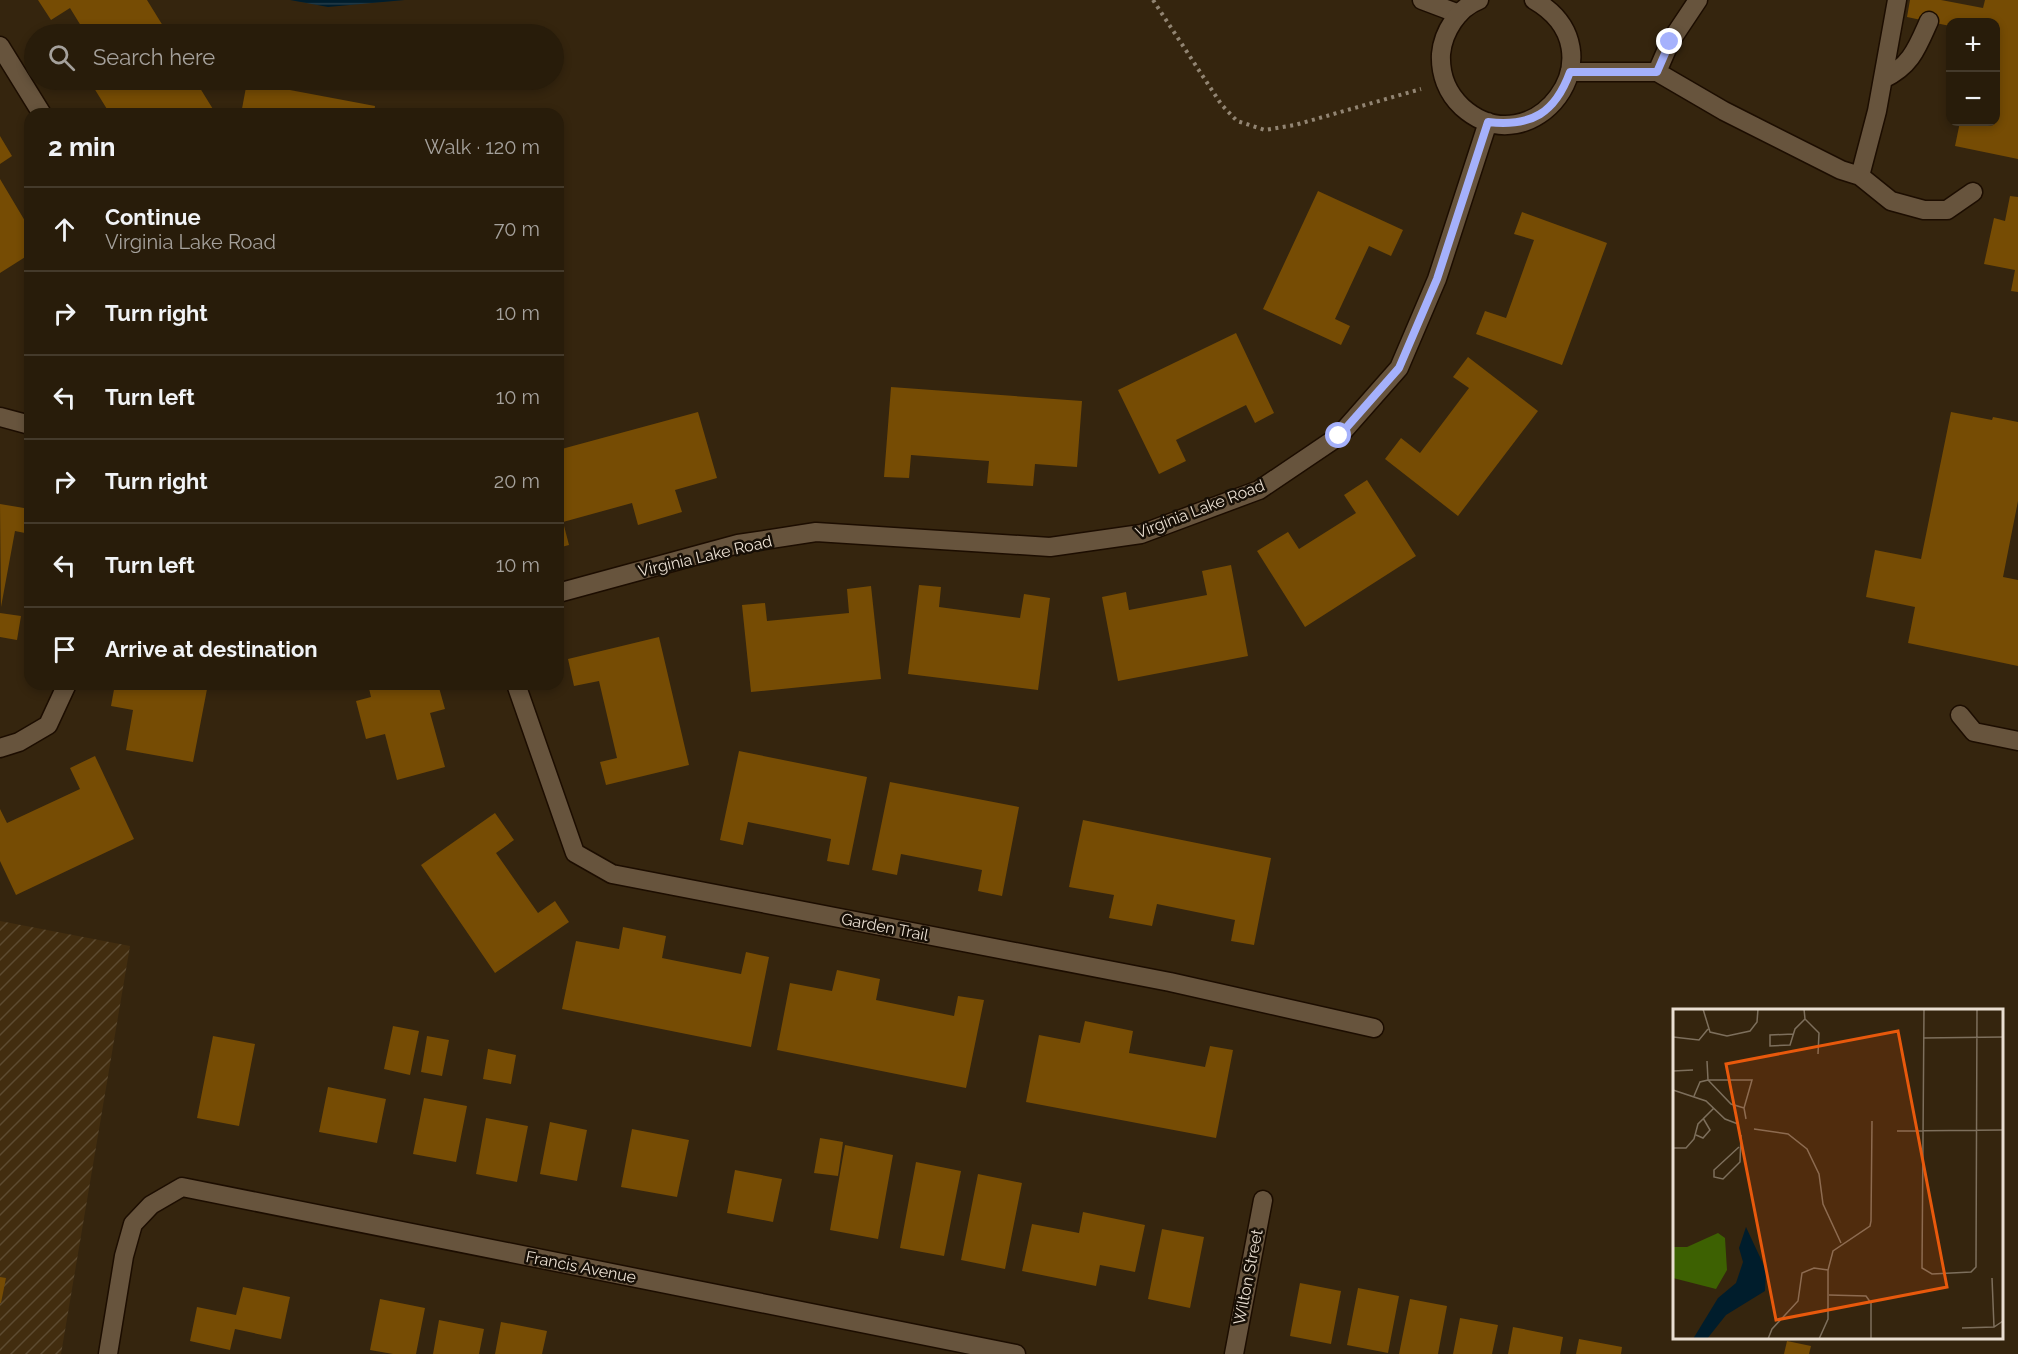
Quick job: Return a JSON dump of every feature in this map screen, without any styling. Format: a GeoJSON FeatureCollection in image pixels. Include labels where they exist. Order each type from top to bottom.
{"type":"FeatureCollection","features":[{"type":"Feature","properties":{"kind":"street"},"geometry":{"type":"LineString","coordinates":[[1422,0],[1459,14]]}},
{"type":"Feature","properties":{"kind":"street"},"geometry":{"type":"LineString","coordinates":[[1479,0],[1459,14],[1448,29],[1442,46],[1441,64],[1445,82],[1455,100],[1470,114],[1488,122],[1509,124],[1531,120],[1549,108],[1563,92],[1570,72],[1571,54],[1567,36],[1559,20],[1543,2]]}},
{"type":"Feature","properties":{"kind":"street"},"geometry":{"type":"LineString","coordinates":[[1657,72],[1670,42],[1698,0]]}},
{"type":"Feature","properties":{"kind":"street"},"geometry":{"type":"LineString","coordinates":[[1860,176],[1878,111],[1897,0]]}},
{"type":"Feature","properties":{"kind":"street"},"geometry":{"type":"LineString","coordinates":[[1883,79],[1896,73],[1914,55],[1929,21]]}},
{"type":"Feature","properties":{"kind":"street"},"geometry":{"type":"LineString","coordinates":[[0,46],[24,85]]}},
{"type":"Feature","properties":{"kind":"street"},"geometry":{"type":"LineString","coordinates":[[1570,72],[1657,72],[1724,111],[1841,170],[1860,176],[1891,201],[1924,210],[1947,210],[1973,192]]}},
{"type":"Feature","properties":{"kind":"street"},"geometry":{"type":"LineString","coordinates":[[27,90],[38,108]]}},
{"type":"Feature","properties":{"kind":"street","name":"Virginia Lake Road"},"geometry":{"type":"LineString","coordinates":[[564,591],[738,544],[816,532],[1050,547],[1141,534],[1258,490],[1339,436],[1399,368],[1437,279],[1488,122]]}},
{"type":"Feature","properties":{"kind":"street"},"geometry":{"type":"LineString","coordinates":[[5,418],[24,423]]}},
{"type":"Feature","properties":{"kind":"street"},"geometry":{"type":"LineString","coordinates":[[0,748],[19,742],[48,725],[64,690]]}},
{"type":"Feature","properties":{"kind":"street","name":"Garden Trail"},"geometry":{"type":"LineString","coordinates":[[518,690],[575,853],[612,873],[1170,982],[1374,1028]]}},
{"type":"Feature","properties":{"kind":"street"},"geometry":{"type":"LineString","coordinates":[[1960,715],[1974,732],[2018,741]]}},
{"type":"Feature","properties":{"kind":"street","name":"Francis Avenue"},"geometry":{"type":"LineString","coordinates":[[108,1354],[124,1256],[134,1224],[151,1205],[182,1187],[1016,1354]]}},
{"type":"Feature","properties":{"kind":"street","name":"Wilton Street"},"geometry":{"type":"LineString","coordinates":[[1234,1354],[1263,1200]]}},
{"type":"Feature","properties":{"kind":"path"},"geometry":{"type":"LineString","coordinates":[[1153,0],[1221,104],[1237,121],[1265,130],[1295,125],[1445,82]]}},
{"type":"Feature","properties":{"kind":"shaded area"},"geometry":{"type":"Polygon","coordinates":[[[0,921],[130,946],[61,1354],[0,1354],[0,921]]]}},
{"type":"Feature","properties":{"kind":"water"},"geometry":{"type":"Polygon","coordinates":[[[290,0],[405,0],[328,7],[290,0]]]}},
{"type":"Feature","properties":{"kind":"building"},"geometry":{"type":"Polygon","coordinates":[[[38,0],[147,0],[162,24],[80,24],[70,8],[51,20],[38,0]]]}},
{"type":"Feature","properties":{"kind":"building"},"geometry":{"type":"Polygon","coordinates":[[[1910,0],[1941,0],[1983,8],[1985,0],[2018,0],[2018,159],[1955,146],[1959,126],[2000,126],[2000,18],[1946,18],[1946,25],[1907,17],[1910,0]]]}},
{"type":"Feature","properties":{"kind":"building"},"geometry":{"type":"Polygon","coordinates":[[[95,90],[201,90],[212,108],[106,108],[95,90]]]}},
{"type":"Feature","properties":{"kind":"building"},"geometry":{"type":"Polygon","coordinates":[[[246,90],[290,90],[375,106],[375,108],[242,108],[246,90]]]}},
{"type":"Feature","properties":{"kind":"building"},"geometry":{"type":"Polygon","coordinates":[[[0,136],[12,156],[0,164],[0,136]]]}},
{"type":"Feature","properties":{"kind":"building"},"geometry":{"type":"Polygon","coordinates":[[[0,179],[24,219],[24,258],[0,273],[0,179]]]}},
{"type":"Feature","properties":{"kind":"building"},"geometry":{"type":"Polygon","coordinates":[[[1318,191],[1403,230],[1391,256],[1369,246],[1335,319],[1350,326],[1341,345],[1263,309],[1318,191]]]}},
{"type":"Feature","properties":{"kind":"building"},"geometry":{"type":"Polygon","coordinates":[[[2010,196],[2018,197],[2018,292],[2011,291],[2015,270],[1984,264],[1994,218],[2005,221],[2010,196]]]}},
{"type":"Feature","properties":{"kind":"building"},"geometry":{"type":"Polygon","coordinates":[[[1522,212],[1607,243],[1562,365],[1476,334],[1485,311],[1506,318],[1534,240],[1514,234],[1522,212]]]}},
{"type":"Feature","properties":{"kind":"building"},"geometry":{"type":"Polygon","coordinates":[[[1236,333],[1274,413],[1255,423],[1246,405],[1176,440],[1186,461],[1159,474],[1118,390],[1236,333]]]}},
{"type":"Feature","properties":{"kind":"building"},"geometry":{"type":"Polygon","coordinates":[[[1468,357],[1538,411],[1458,516],[1385,459],[1401,438],[1420,453],[1469,388],[1453,377],[1468,357]]]}},
{"type":"Feature","properties":{"kind":"building"},"geometry":{"type":"Polygon","coordinates":[[[891,387],[1082,401],[1077,467],[1035,464],[1033,486],[987,483],[989,461],[911,455],[909,478],[884,477],[891,387]]]}},
{"type":"Feature","properties":{"kind":"building"},"geometry":{"type":"Polygon","coordinates":[[[698,412],[717,478],[675,490],[682,512],[638,525],[632,503],[564,522],[564,448],[698,412]]]}},
{"type":"Feature","properties":{"kind":"building"},"geometry":{"type":"Polygon","coordinates":[[[1951,412],[1992,420],[1993,417],[2018,422],[2018,501],[2003,577],[2018,580],[2018,666],[1908,643],[1915,607],[1866,597],[1875,550],[1921,559],[1951,412]]]}},
{"type":"Feature","properties":{"kind":"building"},"geometry":{"type":"Polygon","coordinates":[[[1367,480],[1416,556],[1305,627],[1257,551],[1288,532],[1299,549],[1356,513],[1344,495],[1367,480]]]}},
{"type":"Feature","properties":{"kind":"building"},"geometry":{"type":"Polygon","coordinates":[[[0,504],[24,508],[24,533],[15,531],[1,607],[0,504]]]}},
{"type":"Feature","properties":{"kind":"building"},"geometry":{"type":"Polygon","coordinates":[[[564,526],[569,545],[564,546],[564,526]]]}},
{"type":"Feature","properties":{"kind":"building"},"geometry":{"type":"Polygon","coordinates":[[[1231,565],[1248,656],[1118,681],[1102,597],[1126,592],[1129,610],[1207,595],[1202,571],[1231,565]]]}},
{"type":"Feature","properties":{"kind":"building"},"geometry":{"type":"Polygon","coordinates":[[[919,585],[941,587],[939,607],[1020,618],[1024,594],[1050,598],[1038,690],[908,674],[919,585]]]}},
{"type":"Feature","properties":{"kind":"building"},"geometry":{"type":"Polygon","coordinates":[[[871,586],[881,679],[751,692],[742,605],[765,603],[767,621],[849,613],[847,589],[871,586]]]}},
{"type":"Feature","properties":{"kind":"building"},"geometry":{"type":"Polygon","coordinates":[[[0,613],[21,616],[17,640],[0,637],[0,613]]]}},
{"type":"Feature","properties":{"kind":"building"},"geometry":{"type":"Polygon","coordinates":[[[659,637],[689,765],[606,785],[600,762],[617,758],[599,681],[574,686],[568,659],[659,637]]]}},
{"type":"Feature","properties":{"kind":"building"},"geometry":{"type":"Polygon","coordinates":[[[114,690],[207,690],[193,762],[126,750],[133,710],[111,706],[114,690]]]}},
{"type":"Feature","properties":{"kind":"building"},"geometry":{"type":"Polygon","coordinates":[[[369,690],[440,690],[445,709],[430,713],[445,767],[397,780],[385,734],[366,739],[356,701],[371,697],[369,690]]]}},
{"type":"Feature","properties":{"kind":"building"},"geometry":{"type":"Polygon","coordinates":[[[739,751],[867,777],[849,865],[827,861],[831,839],[748,822],[743,845],[720,840],[739,751]]]}},
{"type":"Feature","properties":{"kind":"building"},"geometry":{"type":"Polygon","coordinates":[[[95,756],[134,839],[16,895],[0,861],[0,809],[7,823],[80,789],[70,768],[95,756]]]}},
{"type":"Feature","properties":{"kind":"building"},"geometry":{"type":"Polygon","coordinates":[[[890,782],[1019,807],[1002,896],[978,891],[982,870],[901,854],[897,875],[872,870],[890,782]]]}},
{"type":"Feature","properties":{"kind":"building"},"geometry":{"type":"Polygon","coordinates":[[[495,813],[514,840],[496,853],[538,913],[555,901],[569,922],[495,973],[421,865],[495,813]]]}},
{"type":"Feature","properties":{"kind":"building"},"geometry":{"type":"Polygon","coordinates":[[[1083,820],[1271,858],[1254,945],[1231,941],[1235,920],[1157,904],[1152,926],[1109,918],[1114,895],[1069,887],[1083,820]]]}},
{"type":"Feature","properties":{"kind":"building"},"geometry":{"type":"Polygon","coordinates":[[[623,927],[666,936],[662,958],[741,974],[746,952],[769,957],[751,1047],[562,1009],[576,941],[619,949],[623,927]]]}},
{"type":"Feature","properties":{"kind":"building"},"geometry":{"type":"Polygon","coordinates":[[[837,970],[880,979],[876,1000],[954,1016],[958,996],[984,1000],[966,1088],[777,1050],[790,983],[832,991],[837,970]]]}},
{"type":"Feature","properties":{"kind":"building"},"geometry":{"type":"Polygon","coordinates":[[[1085,1021],[1133,1031],[1129,1053],[1205,1067],[1210,1046],[1233,1050],[1216,1138],[1026,1102],[1039,1035],[1080,1043],[1085,1021]]]}},
{"type":"Feature","properties":{"kind":"building"},"geometry":{"type":"Polygon","coordinates":[[[393,1026],[419,1031],[410,1075],[384,1069],[393,1026]]]}},
{"type":"Feature","properties":{"kind":"building"},"geometry":{"type":"Polygon","coordinates":[[[213,1036],[255,1044],[239,1126],[197,1118],[213,1036]]]}},
{"type":"Feature","properties":{"kind":"building"},"geometry":{"type":"Polygon","coordinates":[[[427,1036],[449,1040],[442,1076],[421,1072],[427,1036]]]}},
{"type":"Feature","properties":{"kind":"building"},"geometry":{"type":"Polygon","coordinates":[[[488,1049],[516,1055],[511,1084],[483,1079],[488,1049]]]}},
{"type":"Feature","properties":{"kind":"building"},"geometry":{"type":"Polygon","coordinates":[[[328,1087],[386,1099],[377,1143],[319,1132],[328,1087]]]}},
{"type":"Feature","properties":{"kind":"building"},"geometry":{"type":"Polygon","coordinates":[[[424,1098],[467,1106],[456,1162],[413,1154],[424,1098]]]}},
{"type":"Feature","properties":{"kind":"building"},"geometry":{"type":"Polygon","coordinates":[[[486,1118],[528,1126],[517,1182],[476,1174],[486,1118]]]}},
{"type":"Feature","properties":{"kind":"building"},"geometry":{"type":"Polygon","coordinates":[[[550,1122],[587,1130],[577,1181],[540,1174],[550,1122]]]}},
{"type":"Feature","properties":{"kind":"building"},"geometry":{"type":"Polygon","coordinates":[[[632,1129],[689,1140],[677,1197],[621,1187],[632,1129]]]}},
{"type":"Feature","properties":{"kind":"building"},"geometry":{"type":"Polygon","coordinates":[[[820,1138],[843,1142],[838,1176],[814,1173],[820,1138]]]}},
{"type":"Feature","properties":{"kind":"building"},"geometry":{"type":"Polygon","coordinates":[[[845,1145],[893,1155],[878,1239],[830,1230],[845,1145]]]}},
{"type":"Feature","properties":{"kind":"building"},"geometry":{"type":"Polygon","coordinates":[[[916,1162],[961,1171],[944,1256],[900,1248],[916,1162]]]}},
{"type":"Feature","properties":{"kind":"building"},"geometry":{"type":"Polygon","coordinates":[[[735,1170],[782,1179],[773,1222],[727,1213],[735,1170]]]}},
{"type":"Feature","properties":{"kind":"building"},"geometry":{"type":"Polygon","coordinates":[[[978,1174],[1022,1183],[1005,1269],[961,1260],[978,1174]]]}},
{"type":"Feature","properties":{"kind":"building"},"geometry":{"type":"Polygon","coordinates":[[[1083,1212],[1145,1225],[1135,1272],[1100,1265],[1096,1286],[1022,1271],[1032,1224],[1079,1233],[1083,1212]]]}},
{"type":"Feature","properties":{"kind":"building"},"geometry":{"type":"Polygon","coordinates":[[[1162,1229],[1204,1237],[1190,1308],[1148,1299],[1162,1229]]]}},
{"type":"Feature","properties":{"kind":"building"},"geometry":{"type":"Polygon","coordinates":[[[0,1277],[6,1278],[1,1303],[0,1303],[0,1277]]]}},
{"type":"Feature","properties":{"kind":"building"},"geometry":{"type":"Polygon","coordinates":[[[1300,1283],[1341,1291],[1331,1344],[1290,1336],[1300,1283]]]}},
{"type":"Feature","properties":{"kind":"building"},"geometry":{"type":"Polygon","coordinates":[[[243,1287],[290,1297],[281,1339],[235,1329],[230,1350],[190,1341],[197,1307],[236,1315],[243,1287]]]}},
{"type":"Feature","properties":{"kind":"building"},"geometry":{"type":"Polygon","coordinates":[[[1358,1288],[1399,1296],[1388,1353],[1347,1345],[1358,1288]]]}},
{"type":"Feature","properties":{"kind":"building"},"geometry":{"type":"Polygon","coordinates":[[[380,1299],[425,1308],[416,1354],[393,1354],[370,1350],[380,1299]]]}},
{"type":"Feature","properties":{"kind":"building"},"geometry":{"type":"Polygon","coordinates":[[[1410,1299],[1447,1306],[1438,1354],[1399,1354],[1410,1299]]]}},
{"type":"Feature","properties":{"kind":"building"},"geometry":{"type":"Polygon","coordinates":[[[1460,1318],[1498,1325],[1492,1354],[1453,1354],[1460,1318]]]}},
{"type":"Feature","properties":{"kind":"building"},"geometry":{"type":"Polygon","coordinates":[[[439,1320],[484,1329],[479,1354],[433,1354],[439,1320]]]}},
{"type":"Feature","properties":{"kind":"building"},"geometry":{"type":"Polygon","coordinates":[[[501,1322],[547,1331],[542,1354],[495,1354],[501,1322]]]}},
{"type":"Feature","properties":{"kind":"building"},"geometry":{"type":"Polygon","coordinates":[[[1513,1327],[1563,1337],[1560,1354],[1508,1354],[1513,1327]]]}},
{"type":"Feature","properties":{"kind":"building"},"geometry":{"type":"Polygon","coordinates":[[[1579,1339],[1622,1347],[1621,1354],[1576,1354],[1579,1339]]]}},
{"type":"Feature","properties":{"kind":"building"},"geometry":{"type":"Polygon","coordinates":[[[1787,1341],[1811,1346],[1809,1354],[1784,1354],[1787,1341]]]}},
{"type":"Feature","properties":{"kind":"route"},"geometry":{"type":"LineString","coordinates":[[1339,436],[1399,368],[1437,279],[1488,122],[1509,124],[1531,120],[1549,108],[1563,92],[1570,72],[1657,72],[1670,42]]}}]}
